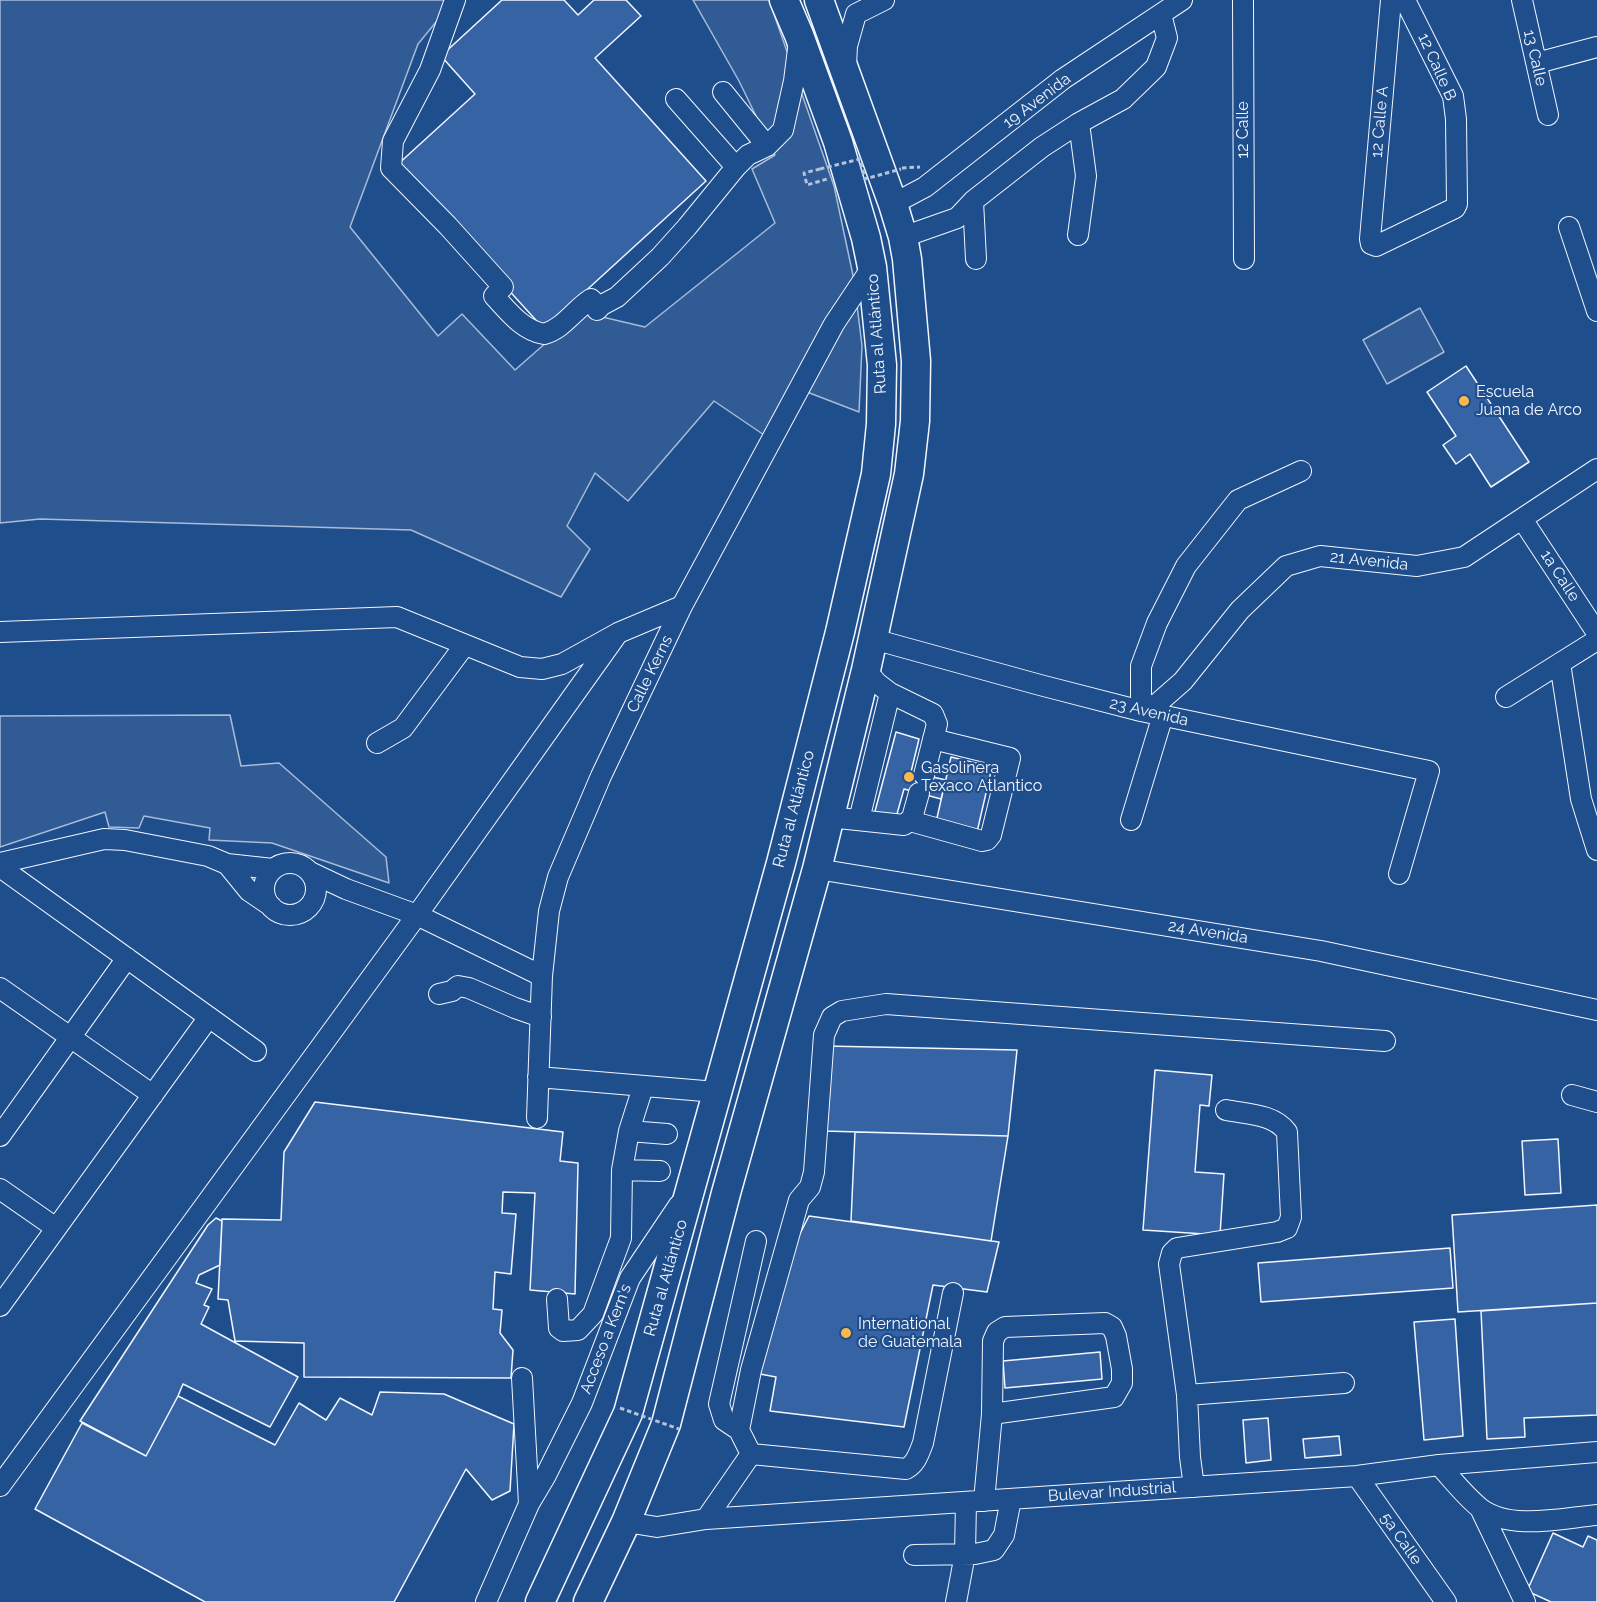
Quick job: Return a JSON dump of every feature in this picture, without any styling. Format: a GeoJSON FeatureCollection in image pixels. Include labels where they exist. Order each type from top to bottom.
{"type":"FeatureCollection","features":[{"type":"Feature","properties":{"kind":"highway","name":"Ruta al Atlántico"},"geometry":{"type":"LineString","coordinates":[[540,1602],[628,1413],[781,863],[840,632],[876,474],[881,424],[882,365],[872,267],[866,238],[838,142],[784,0]]}},
{"type":"Feature","properties":{"kind":"highway","name":"Ruta al Atlántico"},"geometry":{"type":"LineString","coordinates":[[588,1602],[626,1522],[666,1424],[726,1193],[817,869],[866,670],[909,474],[915,421],[916,361],[903,237],[894,204],[819,0]]}},
{"type":"Feature","properties":{"kind":"street"},"geometry":{"type":"LineString","coordinates":[[455,0],[430,70],[393,141],[390,168],[448,226],[503,287],[494,296],[526,327],[544,334],[550,332],[591,299],[597,310],[617,297],[687,227],[736,167],[748,155],[767,146],[783,130],[794,81],[799,35]]}},
{"type":"Feature","properties":{"kind":"street","name":"19 Avenida"},"geometry":{"type":"LineString","coordinates":[[894,204],[925,187],[1063,79],[1182,0]]}},
{"type":"Feature","properties":{"kind":"street","name":"12 Calle"},"geometry":{"type":"LineString","coordinates":[[1243,0],[1244,259]]}},
{"type":"Feature","properties":{"kind":"street","name":"12 Calle A"},"geometry":{"type":"LineString","coordinates":[[1391,0],[1371,244],[1376,246],[1455,208]]}},
{"type":"Feature","properties":{"kind":"street","name":"12 Calle B"},"geometry":{"type":"LineString","coordinates":[[1405,0],[1453,96],[1456,119],[1457,204],[1455,208]]}},
{"type":"Feature","properties":{"kind":"street","name":"13 Calle"},"geometry":{"type":"LineString","coordinates":[[1522,0],[1548,115]]}},
{"type":"Feature","properties":{"kind":"street"},"geometry":{"type":"LineString","coordinates":[[846,74],[847,46],[856,14],[879,1]]}},
{"type":"Feature","properties":{"kind":"street"},"geometry":{"type":"LineString","coordinates":[[903,237],[957,218],[973,201],[1042,147],[1123,99],[1156,67],[1167,38],[1161,14]]}},
{"type":"Feature","properties":{"kind":"street"},"geometry":{"type":"LineString","coordinates":[[1537,63],[1597,47]]}},
{"type":"Feature","properties":{"kind":"street"},"geometry":{"type":"LineString","coordinates":[[723,92],[767,146]]}},
{"type":"Feature","properties":{"kind":"street"},"geometry":{"type":"LineString","coordinates":[[676,99],[736,167]]}},
{"type":"Feature","properties":{"kind":"street"},"geometry":{"type":"LineString","coordinates":[[1078,235],[1086,176],[1079,123]]}},
{"type":"Feature","properties":{"kind":"street"},"geometry":{"type":"LineString","coordinates":[[973,201],[976,259]]}},
{"type":"Feature","properties":{"kind":"street"},"geometry":{"type":"LineString","coordinates":[[1569,227],[1592,282],[1597,311]]}},
{"type":"Feature","properties":{"kind":"street","name":"Calle Kerns"},"geometry":{"type":"LineString","coordinates":[[537,1118],[542,976],[549,911],[558,877],[601,776],[682,606],[834,324],[872,267]]}},
{"type":"Feature","properties":{"kind":"street","name":"21 Avenida"},"geometry":{"type":"LineString","coordinates":[[1141,711],[1158,703],[1183,681],[1240,610],[1286,566],[1320,556],[1417,566],[1464,557],[1597,469]]}},
{"type":"Feature","properties":{"kind":"street"},"geometry":{"type":"LineString","coordinates":[[1141,711],[1141,666],[1157,623],[1186,566],[1238,500],[1301,471]]}},
{"type":"Feature","properties":{"kind":"street","name":"1a Calle"},"geometry":{"type":"LineString","coordinates":[[1522,519],[1597,633]]}},
{"type":"Feature","properties":{"kind":"street"},"geometry":{"type":"LineString","coordinates":[[0,632],[397,617],[520,667],[542,669],[562,664],[618,633],[682,606]]}},
{"type":"Feature","properties":{"kind":"street"},"geometry":{"type":"LineString","coordinates":[[0,1486],[417,915],[618,633]]}},
{"type":"Feature","properties":{"kind":"street","name":"23 Avenida"},"geometry":{"type":"LineString","coordinates":[[873,639],[1141,711],[1429,771],[1399,874]]}},
{"type":"Feature","properties":{"kind":"street"},"geometry":{"type":"LineString","coordinates":[[1506,697],[1597,640]]}},
{"type":"Feature","properties":{"kind":"street"},"geometry":{"type":"LineString","coordinates":[[377,743],[403,728],[464,646]]}},
{"type":"Feature","properties":{"kind":"street"},"geometry":{"type":"LineString","coordinates":[[1560,663],[1581,799],[1597,850]]}},
{"type":"Feature","properties":{"kind":"street"},"geometry":{"type":"LineString","coordinates":[[829,817],[904,825],[912,818],[922,784],[937,724],[933,714],[890,693],[866,670]]}},
{"type":"Feature","properties":{"kind":"street"},"geometry":{"type":"LineString","coordinates":[[859,820],[890,693]]}},
{"type":"Feature","properties":{"kind":"street"},"geometry":{"type":"LineString","coordinates":[[1131,820],[1163,715]]}},
{"type":"Feature","properties":{"kind":"street"},"geometry":{"type":"LineString","coordinates":[[910,821],[942,832],[982,841],[991,836],[1010,758],[933,739]]}},
{"type":"Feature","properties":{"kind":"street"},"geometry":{"type":"LineString","coordinates":[[1581,799],[1597,788]]}},
{"type":"Feature","properties":{"kind":"street"},"geometry":{"type":"LineString","coordinates":[[0,865],[104,839],[125,840],[208,856],[227,864],[273,869]]}},
{"type":"Feature","properties":{"kind":"street"},"geometry":{"type":"LineString","coordinates":[[271,906],[264,887],[267,877],[273,869],[282,864],[293,863],[303,866],[315,881],[316,891],[313,901],[307,908]]}},
{"type":"Feature","properties":{"kind":"street"},"geometry":{"type":"LineString","coordinates":[[227,864],[249,891],[279,912],[288,914],[298,913],[346,889]]}},
{"type":"Feature","properties":{"kind":"street"},"geometry":{"type":"LineString","coordinates":[[0,865],[256,1051]]}},
{"type":"Feature","properties":{"kind":"street","name":"24 Avenida"},"geometry":{"type":"LineString","coordinates":[[817,869],[1321,951],[1597,1010]]}},
{"type":"Feature","properties":{"kind":"street"},"geometry":{"type":"LineString","coordinates":[[310,873],[417,915],[542,976]]}},
{"type":"Feature","properties":{"kind":"street"},"geometry":{"type":"LineString","coordinates":[[0,1136],[127,958]]}},
{"type":"Feature","properties":{"kind":"street"},"geometry":{"type":"LineString","coordinates":[[439,993],[452,991],[458,986],[469,988],[541,1017]]}},
{"type":"Feature","properties":{"kind":"street"},"geometry":{"type":"LineString","coordinates":[[0,988],[153,1095]]}},
{"type":"Feature","properties":{"kind":"street"},"geometry":{"type":"LineString","coordinates":[[739,1430],[752,1370],[799,1200],[810,1187],[814,1172],[824,1035],[832,1017],[842,1011],[886,1004],[1385,1041]]}},
{"type":"Feature","properties":{"kind":"street"},"geometry":{"type":"LineString","coordinates":[[0,1306],[209,1017]]}},
{"type":"Feature","properties":{"kind":"street"},"geometry":{"type":"LineString","coordinates":[[538,1077],[716,1092]]}},
{"type":"Feature","properties":{"kind":"street"},"geometry":{"type":"LineString","coordinates":[[557,1299],[559,1328],[563,1331],[578,1330],[593,1314],[621,1238],[622,1170],[629,1131],[643,1086]]}},
{"type":"Feature","properties":{"kind":"street"},"geometry":{"type":"LineString","coordinates":[[1572,1095],[1597,1102]]}},
{"type":"Feature","properties":{"kind":"street"},"geometry":{"type":"LineString","coordinates":[[1194,1487],[1187,1395],[1169,1264],[1172,1253],[1178,1248],[1277,1232],[1287,1228],[1291,1217],[1287,1132],[1281,1124],[1271,1119],[1226,1110]]}},
{"type":"Feature","properties":{"kind":"street"},"geometry":{"type":"LineString","coordinates":[[629,1131],[667,1134]]}},
{"type":"Feature","properties":{"kind":"street"},"geometry":{"type":"LineString","coordinates":[[622,1170],[660,1171]]}},
{"type":"Feature","properties":{"kind":"street","name":"Acceso a Kern's"},"geometry":{"type":"LineString","coordinates":[[487,1601],[529,1504],[582,1403],[630,1278],[668,1222],[693,1179]]}},
{"type":"Feature","properties":{"kind":"street"},"geometry":{"type":"LineString","coordinates":[[0,1189],[56,1228]]}},
{"type":"Feature","properties":{"kind":"street"},"geometry":{"type":"LineString","coordinates":[[751,1454],[739,1430],[724,1420],[719,1404],[756,1241]]}},
{"type":"Feature","properties":{"kind":"street"},"geometry":{"type":"LineString","coordinates":[[751,1454],[906,1469],[910,1467],[918,1457],[923,1443],[953,1293]]}},
{"type":"Feature","properties":{"kind":"street"},"geometry":{"type":"LineString","coordinates":[[956,1602],[992,1414],[993,1341],[997,1332],[1005,1327],[1105,1323],[1112,1327],[1116,1336],[1122,1369],[1122,1383],[1114,1397],[992,1414]]}},
{"type":"Feature","properties":{"kind":"street"},"geometry":{"type":"LineString","coordinates":[[522,1378],[529,1504]]}},
{"type":"Feature","properties":{"kind":"street"},"geometry":{"type":"LineString","coordinates":[[1187,1395],[1344,1383]]}},
{"type":"Feature","properties":{"kind":"street","name":"Bulevar Industrial"},"geometry":{"type":"LineString","coordinates":[[626,1522],[657,1527],[706,1519],[1357,1476],[1439,1465],[1597,1452]]}},
{"type":"Feature","properties":{"kind":"street"},"geometry":{"type":"LineString","coordinates":[[706,1519],[751,1454]]}},
{"type":"Feature","properties":{"kind":"street"},"geometry":{"type":"LineString","coordinates":[[1439,1465],[1480,1508],[1525,1602]]}},
{"type":"Feature","properties":{"kind":"street","name":"5a Calle"},"geometry":{"type":"LineString","coordinates":[[1357,1476],[1446,1602]]}},
{"type":"Feature","properties":{"kind":"street"},"geometry":{"type":"LineString","coordinates":[[914,1555],[975,1554],[994,1550],[1004,1535],[1011,1499]]}},
{"type":"Feature","properties":{"kind":"street"},"geometry":{"type":"LineString","coordinates":[[1480,1508],[1503,1519],[1521,1522],[1597,1515]]}},
{"type":"Feature","properties":{"kind":"path"},"geometry":{"type":"LineString","coordinates":[[825,179],[807,184],[804,173],[860,159],[865,179],[901,169],[928,166]]}},
{"type":"Feature","properties":{"kind":"path"},"geometry":{"type":"LineString","coordinates":[[620,1408],[679,1429]]}},
{"type":"Feature","properties":{"kind":"shaded area"},"geometry":{"type":"Polygon","coordinates":[[[0,0],[454,0],[418,44],[350,227],[438,336],[462,314],[515,370],[581,312],[645,327],[775,223],[752,169],[775,155],[739,81],[693,0],[769,0],[834,186],[854,280],[862,346],[859,412],[794,387],[767,437],[714,401],[628,501],[595,473],[567,526],[590,549],[561,597],[411,530],[40,519],[0,523],[0,0]]]}},
{"type":"Feature","properties":{"kind":"shaded area"},"geometry":{"type":"Polygon","coordinates":[[[1420,308],[1444,352],[1387,384],[1363,340],[1420,308]]]}},
{"type":"Feature","properties":{"kind":"shaded area"},"geometry":{"type":"Polygon","coordinates":[[[230,715],[241,766],[279,763],[386,857],[389,883],[272,843],[209,840],[210,828],[144,816],[139,828],[109,827],[105,812],[0,847],[0,716],[230,715]]]}},
{"type":"Feature","properties":{"kind":"building"},"geometry":{"type":"Polygon","coordinates":[[[502,0],[564,0],[578,15],[594,0],[626,0],[641,16],[595,58],[706,181],[544,329],[396,166],[475,94],[441,56],[502,0]]]}},
{"type":"Feature","properties":{"kind":"building"},"geometry":{"type":"Polygon","coordinates":[[[1466,366],[1529,462],[1491,487],[1470,454],[1456,464],[1443,445],[1456,436],[1427,392],[1466,366]]]}},
{"type":"Feature","properties":{"kind":"building","name":"Gasolinera Texaco Atlantico"},"geometry":{"type":"Polygon","coordinates":[[[896,732],[919,739],[911,772],[946,780],[941,799],[904,789],[895,821],[874,815],[896,732]]]}},
{"type":"Feature","properties":{"kind":"building"},"geometry":{"type":"Polygon","coordinates":[[[951,757],[992,767],[977,832],[936,822],[951,757]]]}},
{"type":"Feature","properties":{"kind":"building"},"geometry":{"type":"Polygon","coordinates":[[[825,1046],[1017,1050],[1008,1136],[823,1131],[825,1046]]]}},
{"type":"Feature","properties":{"kind":"building"},"geometry":{"type":"Polygon","coordinates":[[[1155,1070],[1212,1075],[1209,1106],[1200,1105],[1195,1172],[1224,1174],[1220,1235],[1143,1230],[1155,1070]]]}},
{"type":"Feature","properties":{"kind":"building"},"geometry":{"type":"Polygon","coordinates":[[[315,1102],[563,1132],[560,1161],[578,1163],[575,1294],[530,1290],[535,1193],[503,1192],[502,1213],[516,1214],[511,1274],[495,1272],[493,1309],[502,1310],[500,1333],[513,1350],[511,1378],[304,1377],[304,1343],[235,1341],[228,1300],[218,1299],[222,1219],[281,1220],[284,1152],[315,1102]]]}},
{"type":"Feature","properties":{"kind":"building"},"geometry":{"type":"Polygon","coordinates":[[[855,1132],[1008,1136],[991,1241],[851,1221],[855,1132]]]}},
{"type":"Feature","properties":{"kind":"building"},"geometry":{"type":"Polygon","coordinates":[[[1558,1139],[1561,1193],[1525,1195],[1522,1141],[1558,1139]]]}},
{"type":"Feature","properties":{"kind":"building"},"geometry":{"type":"Polygon","coordinates":[[[1597,1205],[1597,1303],[1458,1312],[1452,1215],[1597,1205]]]}},
{"type":"Feature","properties":{"kind":"building","name":"International de Guatemala"},"geometry":{"type":"Polygon","coordinates":[[[809,1216],[999,1242],[987,1292],[933,1285],[904,1427],[770,1411],[776,1377],[760,1374],[784,1265],[809,1216]]]}},
{"type":"Feature","properties":{"kind":"building"},"geometry":{"type":"Polygon","coordinates":[[[216,1218],[222,1221],[220,1265],[199,1275],[196,1283],[212,1289],[204,1305],[209,1307],[201,1324],[298,1377],[270,1427],[183,1384],[146,1456],[80,1421],[208,1225],[216,1218]]]}},
{"type":"Feature","properties":{"kind":"building"},"geometry":{"type":"Polygon","coordinates":[[[1450,1248],[1453,1288],[1261,1302],[1258,1263],[1450,1248]]]}},
{"type":"Feature","properties":{"kind":"building"},"geometry":{"type":"Polygon","coordinates":[[[1597,1303],[1597,1415],[1524,1418],[1525,1437],[1487,1439],[1481,1311],[1597,1303]]]}},
{"type":"Feature","properties":{"kind":"building"},"geometry":{"type":"Polygon","coordinates":[[[1455,1319],[1463,1436],[1424,1440],[1414,1322],[1455,1319]]]}},
{"type":"Feature","properties":{"kind":"building"},"geometry":{"type":"Polygon","coordinates":[[[1100,1352],[1102,1379],[1005,1388],[1003,1361],[1100,1352]]]}},
{"type":"Feature","properties":{"kind":"building"},"geometry":{"type":"Polygon","coordinates":[[[380,1392],[444,1394],[514,1424],[510,1491],[492,1500],[466,1469],[394,1602],[205,1602],[35,1509],[82,1423],[146,1456],[178,1396],[275,1445],[299,1403],[326,1420],[340,1398],[372,1415],[380,1392]]]}},
{"type":"Feature","properties":{"kind":"building"},"geometry":{"type":"Polygon","coordinates":[[[1268,1418],[1271,1460],[1246,1463],[1243,1420],[1268,1418]]]}},
{"type":"Feature","properties":{"kind":"building"},"geometry":{"type":"Polygon","coordinates":[[[1339,1436],[1341,1455],[1305,1458],[1303,1439],[1339,1436]]]}},
{"type":"Feature","properties":{"kind":"building"},"geometry":{"type":"Polygon","coordinates":[[[1553,1533],[1583,1547],[1588,1536],[1597,1540],[1597,1602],[1551,1602],[1527,1591],[1553,1533]]]}},
{"type":"Feature","properties":{"kind":"place","name":"Escuela Juana de Arco"},"geometry":{"type":"Point","coordinates":[1464,401]}},
{"type":"Feature","properties":{"kind":"place","name":"Gasolinera Texaco Atlantico"},"geometry":{"type":"Point","coordinates":[909,777]}},
{"type":"Feature","properties":{"kind":"place","name":"International de Guatemala"},"geometry":{"type":"Point","coordinates":[846,1333]}}]}
